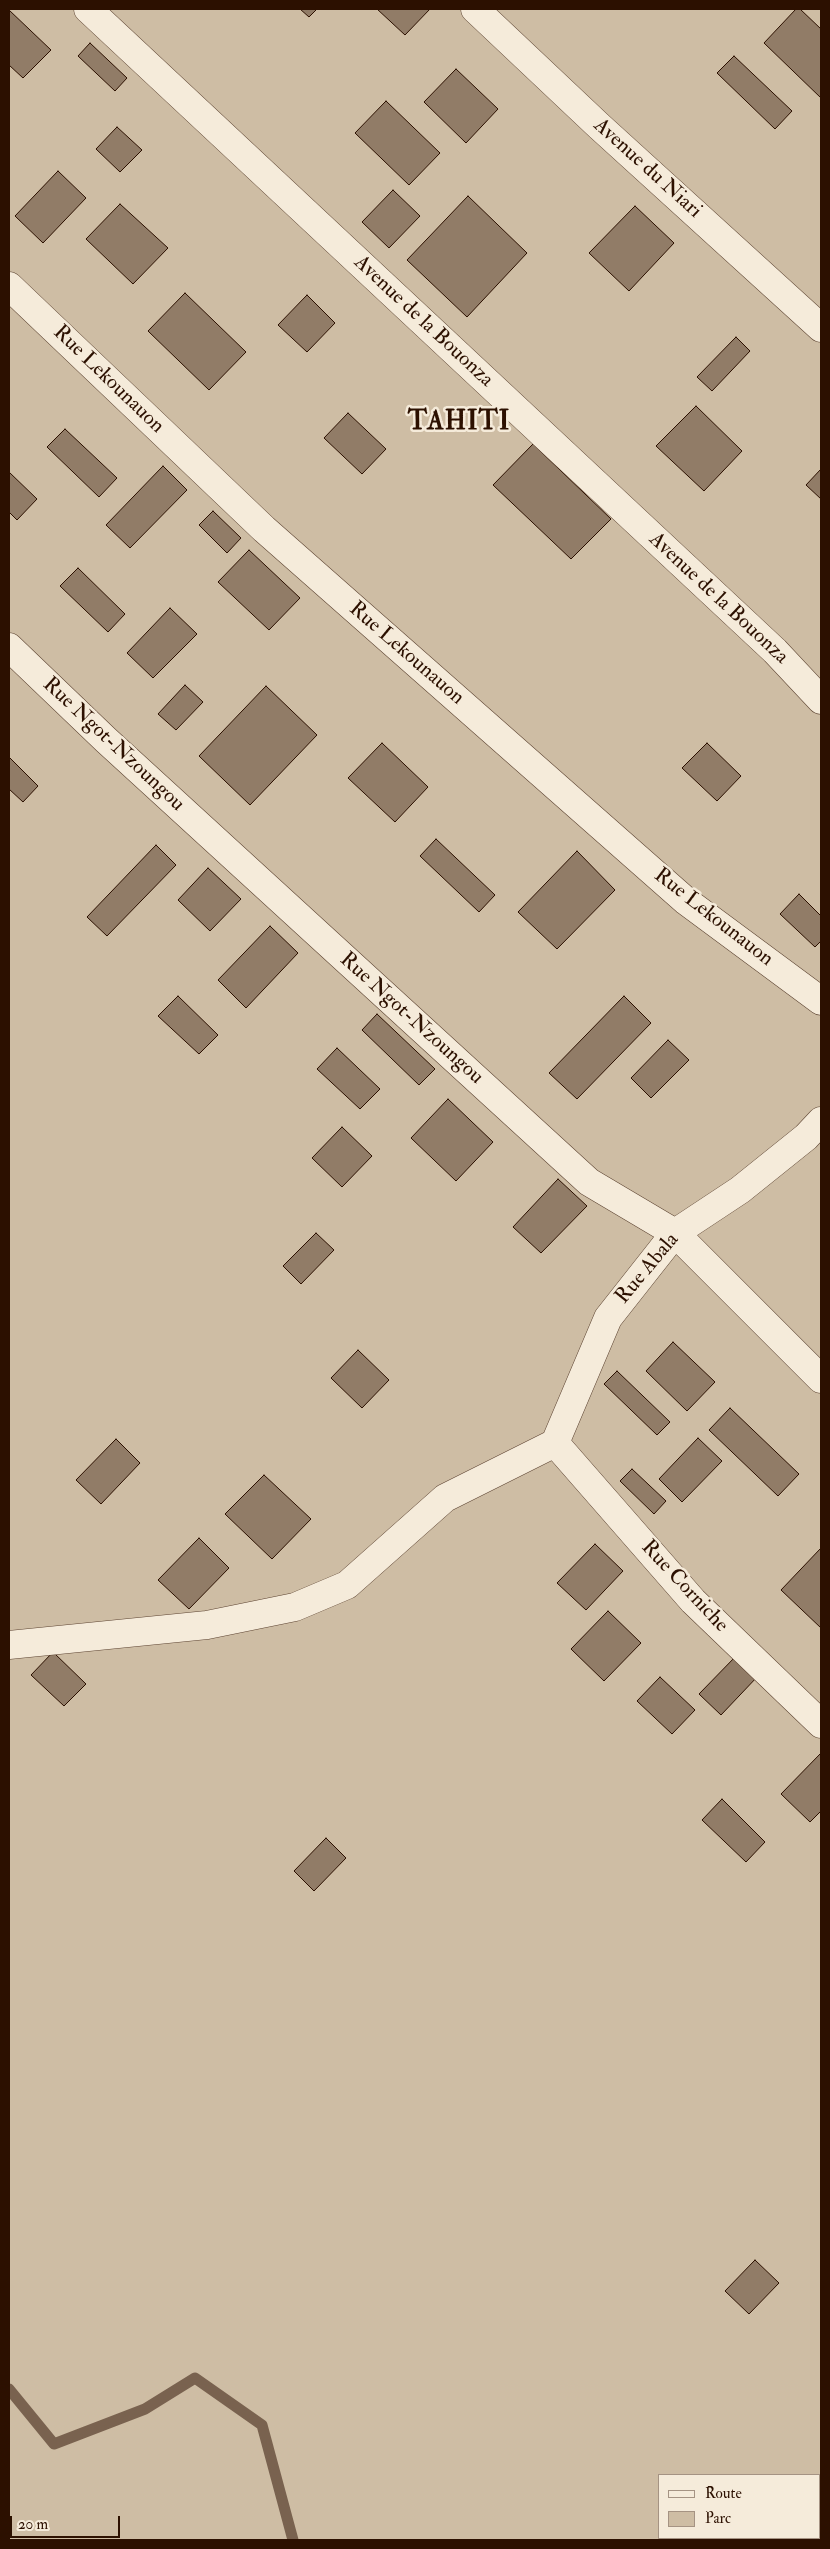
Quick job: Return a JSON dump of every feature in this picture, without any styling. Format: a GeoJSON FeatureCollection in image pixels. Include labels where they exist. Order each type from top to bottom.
{"type":"FeatureCollection","features":[{"type":"Feature","properties":{"kind":"street","name":"Avenue de la Bouonza"},"geometry":{"type":"LineString","coordinates":[[88,9],[761,638],[821,700]]}},
{"type":"Feature","properties":{"kind":"street","name":"Avenue du Niari"},"geometry":{"type":"LineString","coordinates":[[474,9],[599,126],[821,328]]}},
{"type":"Feature","properties":{"kind":"street","name":"Rue Lekounauon"},"geometry":{"type":"LineString","coordinates":[[9,286],[264,529],[664,882],[686,901],[821,1001]]}},
{"type":"Feature","properties":{"kind":"street","name":"Rue Ngot-Nzoungou"},"geometry":{"type":"LineString","coordinates":[[9,647],[113,747],[589,1182],[675,1233],[821,1379]]}},
{"type":"Feature","properties":{"kind":"street","name":"Rue Abala"},"geometry":{"type":"LineString","coordinates":[[555,1443],[608,1318],[675,1233],[740,1190],[806,1137],[821,1120]]}},
{"type":"Feature","properties":{"kind":"street"},"geometry":{"type":"LineString","coordinates":[[9,1645],[207,1625],[295,1607],[347,1585],[445,1498],[555,1443]]}},
{"type":"Feature","properties":{"kind":"street","name":"Rue Corniche"},"geometry":{"type":"LineString","coordinates":[[555,1443],[693,1601],[821,1724]]}},
{"type":"Feature","properties":{"kind":"green space"},"geometry":{"type":"Polygon","coordinates":[[[9,9],[821,9],[821,2540],[9,2540],[9,9]]]}},
{"type":"Feature","properties":{"kind":"building"},"geometry":{"type":"Polygon","coordinates":[[[300,9],[317,9],[309,17],[300,9]]]}},
{"type":"Feature","properties":{"kind":"building"},"geometry":{"type":"Polygon","coordinates":[[[377,9],[430,9],[405,35],[377,9]]]}},
{"type":"Feature","properties":{"kind":"building"},"geometry":{"type":"Polygon","coordinates":[[[796,9],[800,9],[821,29],[821,98],[764,43],[796,9]]]}},
{"type":"Feature","properties":{"kind":"building"},"geometry":{"type":"Polygon","coordinates":[[[9,10],[51,50],[23,78],[9,65],[9,10]]]}},
{"type":"Feature","properties":{"kind":"building"},"geometry":{"type":"Polygon","coordinates":[[[90,43],[127,78],[115,91],[78,56],[90,43]]]}},
{"type":"Feature","properties":{"kind":"building"},"geometry":{"type":"Polygon","coordinates":[[[734,56],[792,111],[775,129],[717,73],[734,56]]]}},
{"type":"Feature","properties":{"kind":"building"},"geometry":{"type":"Polygon","coordinates":[[[456,69],[498,109],[466,143],[424,102],[456,69]]]}},
{"type":"Feature","properties":{"kind":"building"},"geometry":{"type":"Polygon","coordinates":[[[386,101],[440,153],[409,185],[355,133],[386,101]]]}},
{"type":"Feature","properties":{"kind":"building"},"geometry":{"type":"Polygon","coordinates":[[[117,127],[142,150],[120,172],[96,149],[117,127]]]}},
{"type":"Feature","properties":{"kind":"building"},"geometry":{"type":"Polygon","coordinates":[[[58,171],[86,198],[43,243],[15,216],[58,171]]]}},
{"type":"Feature","properties":{"kind":"building"},"geometry":{"type":"Polygon","coordinates":[[[393,190],[420,216],[389,248],[362,222],[393,190]]]}},
{"type":"Feature","properties":{"kind":"building"},"geometry":{"type":"Polygon","coordinates":[[[468,196],[527,253],[467,317],[407,260],[468,196]]]}},
{"type":"Feature","properties":{"kind":"building"},"geometry":{"type":"Polygon","coordinates":[[[120,204],[168,248],[133,284],[86,239],[120,204]]]}},
{"type":"Feature","properties":{"kind":"building"},"geometry":{"type":"Polygon","coordinates":[[[635,206],[674,243],[629,291],[589,253],[635,206]]]}},
{"type":"Feature","properties":{"kind":"building"},"geometry":{"type":"Polygon","coordinates":[[[185,293],[246,352],[209,390],[148,331],[185,293]]]}},
{"type":"Feature","properties":{"kind":"building"},"geometry":{"type":"Polygon","coordinates":[[[307,295],[335,323],[307,352],[278,325],[307,295]]]}},
{"type":"Feature","properties":{"kind":"building"},"geometry":{"type":"Polygon","coordinates":[[[736,337],[750,351],[712,391],[697,377],[736,337]]]}},
{"type":"Feature","properties":{"kind":"building"},"geometry":{"type":"Polygon","coordinates":[[[696,406],[742,451],[704,491],[656,446],[696,406]]]}},
{"type":"Feature","properties":{"kind":"building"},"geometry":{"type":"Polygon","coordinates":[[[348,413],[386,449],[362,474],[324,438],[348,413]]]}},
{"type":"Feature","properties":{"kind":"building"},"geometry":{"type":"Polygon","coordinates":[[[65,429],[117,478],[99,497],[47,447],[65,429]]]}},
{"type":"Feature","properties":{"kind":"building"},"geometry":{"type":"Polygon","coordinates":[[[533,444],[611,519],[571,559],[493,485],[533,444]]]}},
{"type":"Feature","properties":{"kind":"building"},"geometry":{"type":"Polygon","coordinates":[[[163,466],[187,490],[130,548],[106,525],[163,466]]]}},
{"type":"Feature","properties":{"kind":"building"},"geometry":{"type":"Polygon","coordinates":[[[821,469],[821,499],[806,485],[821,469]]]}},
{"type":"Feature","properties":{"kind":"building"},"geometry":{"type":"Polygon","coordinates":[[[9,472],[37,499],[17,520],[9,512],[9,472]]]}},
{"type":"Feature","properties":{"kind":"building"},"geometry":{"type":"Polygon","coordinates":[[[213,511],[241,538],[227,553],[199,525],[213,511]]]}},
{"type":"Feature","properties":{"kind":"building"},"geometry":{"type":"Polygon","coordinates":[[[249,550],[300,598],[269,630],[218,582],[249,550]]]}},
{"type":"Feature","properties":{"kind":"building"},"geometry":{"type":"Polygon","coordinates":[[[78,568],[125,614],[108,632],[60,586],[78,568]]]}},
{"type":"Feature","properties":{"kind":"building"},"geometry":{"type":"Polygon","coordinates":[[[170,608],[197,634],[153,678],[127,653],[170,608]]]}},
{"type":"Feature","properties":{"kind":"building"},"geometry":{"type":"Polygon","coordinates":[[[185,685],[203,702],[176,730],[158,714],[185,685]]]}},
{"type":"Feature","properties":{"kind":"building"},"geometry":{"type":"Polygon","coordinates":[[[266,686],[317,735],[250,805],[199,756],[266,686]]]}},
{"type":"Feature","properties":{"kind":"building"},"geometry":{"type":"Polygon","coordinates":[[[382,743],[428,787],[395,822],[348,778],[382,743]]]}},
{"type":"Feature","properties":{"kind":"building"},"geometry":{"type":"Polygon","coordinates":[[[707,743],[741,776],[717,801],[682,768],[707,743]]]}},
{"type":"Feature","properties":{"kind":"building"},"geometry":{"type":"Polygon","coordinates":[[[9,757],[38,786],[23,802],[9,789],[9,757]]]}},
{"type":"Feature","properties":{"kind":"building"},"geometry":{"type":"Polygon","coordinates":[[[436,839],[495,895],[479,912],[420,856],[436,839]]]}},
{"type":"Feature","properties":{"kind":"building"},"geometry":{"type":"Polygon","coordinates":[[[156,845],[176,865],[107,936],[87,917],[156,845]]]}},
{"type":"Feature","properties":{"kind":"building"},"geometry":{"type":"Polygon","coordinates":[[[577,851],[615,890],[557,949],[518,912],[577,851]]]}},
{"type":"Feature","properties":{"kind":"building"},"geometry":{"type":"Polygon","coordinates":[[[208,868],[241,899],[210,931],[178,900],[208,868]]]}},
{"type":"Feature","properties":{"kind":"building"},"geometry":{"type":"Polygon","coordinates":[[[799,894],[821,916],[821,941],[815,947],[780,914],[799,894]]]}},
{"type":"Feature","properties":{"kind":"building"},"geometry":{"type":"Polygon","coordinates":[[[270,926],[298,953],[246,1008],[218,980],[270,926]]]}},
{"type":"Feature","properties":{"kind":"building"},"geometry":{"type":"Polygon","coordinates":[[[178,996],[218,1035],[199,1054],[158,1016],[178,996]]]}},
{"type":"Feature","properties":{"kind":"building"},"geometry":{"type":"Polygon","coordinates":[[[624,996],[651,1023],[577,1099],[549,1073],[624,996]]]}},
{"type":"Feature","properties":{"kind":"building"},"geometry":{"type":"Polygon","coordinates":[[[377,1014],[435,1069],[419,1085],[362,1030],[377,1014]]]}},
{"type":"Feature","properties":{"kind":"building"},"geometry":{"type":"Polygon","coordinates":[[[668,1040],[689,1060],[651,1098],[631,1078],[668,1040]]]}},
{"type":"Feature","properties":{"kind":"building"},"geometry":{"type":"Polygon","coordinates":[[[337,1048],[380,1089],[360,1109],[317,1069],[337,1048]]]}},
{"type":"Feature","properties":{"kind":"building"},"geometry":{"type":"Polygon","coordinates":[[[448,1099],[493,1142],[456,1181],[411,1138],[448,1099]]]}},
{"type":"Feature","properties":{"kind":"building"},"geometry":{"type":"Polygon","coordinates":[[[342,1127],[372,1156],[342,1187],[312,1158],[342,1127]]]}},
{"type":"Feature","properties":{"kind":"building"},"geometry":{"type":"Polygon","coordinates":[[[558,1179],[587,1206],[541,1253],[513,1227],[558,1179]]]}},
{"type":"Feature","properties":{"kind":"building"},"geometry":{"type":"Polygon","coordinates":[[[316,1233],[334,1250],[301,1284],[283,1266],[316,1233]]]}},
{"type":"Feature","properties":{"kind":"building"},"geometry":{"type":"Polygon","coordinates":[[[673,1342],[715,1382],[687,1411],[646,1371],[673,1342]]]}},
{"type":"Feature","properties":{"kind":"building"},"geometry":{"type":"Polygon","coordinates":[[[358,1350],[389,1380],[362,1408],[331,1378],[358,1350]]]}},
{"type":"Feature","properties":{"kind":"building"},"geometry":{"type":"Polygon","coordinates":[[[617,1371],[670,1422],[657,1435],[604,1384],[617,1371]]]}},
{"type":"Feature","properties":{"kind":"building"},"geometry":{"type":"Polygon","coordinates":[[[730,1408],[799,1474],[778,1496],[709,1430],[730,1408]]]}},
{"type":"Feature","properties":{"kind":"building"},"geometry":{"type":"Polygon","coordinates":[[[698,1438],[722,1461],[682,1502],[659,1479],[698,1438]]]}},
{"type":"Feature","properties":{"kind":"building"},"geometry":{"type":"Polygon","coordinates":[[[116,1439],[140,1463],[101,1504],[76,1480],[116,1439]]]}},
{"type":"Feature","properties":{"kind":"building"},"geometry":{"type":"Polygon","coordinates":[[[632,1469],[666,1501],[654,1514],[620,1481],[632,1469]]]}},
{"type":"Feature","properties":{"kind":"building"},"geometry":{"type":"Polygon","coordinates":[[[264,1475],[311,1519],[272,1559],[225,1514],[264,1475]]]}},
{"type":"Feature","properties":{"kind":"building"},"geometry":{"type":"Polygon","coordinates":[[[199,1538],[229,1568],[189,1609],[158,1580],[199,1538]]]}},
{"type":"Feature","properties":{"kind":"building"},"geometry":{"type":"Polygon","coordinates":[[[595,1544],[623,1571],[586,1610],[557,1583],[595,1544]]]}},
{"type":"Feature","properties":{"kind":"building"},"geometry":{"type":"Polygon","coordinates":[[[821,1548],[821,1628],[781,1590],[821,1548]]]}},
{"type":"Feature","properties":{"kind":"building"},"geometry":{"type":"Polygon","coordinates":[[[608,1611],[641,1643],[604,1681],[571,1649],[608,1611]]]}},
{"type":"Feature","properties":{"kind":"building"},"geometry":{"type":"Polygon","coordinates":[[[53,1652],[86,1684],[64,1706],[31,1675],[53,1652]]]}},
{"type":"Feature","properties":{"kind":"building"},"geometry":{"type":"Polygon","coordinates":[[[737,1655],[758,1676],[721,1715],[699,1694],[737,1655]]]}},
{"type":"Feature","properties":{"kind":"building"},"geometry":{"type":"Polygon","coordinates":[[[660,1677],[695,1710],[672,1734],[637,1701],[660,1677]]]}},
{"type":"Feature","properties":{"kind":"building"},"geometry":{"type":"Polygon","coordinates":[[[821,1753],[821,1811],[810,1822],[781,1794],[821,1753]]]}},
{"type":"Feature","properties":{"kind":"building"},"geometry":{"type":"Polygon","coordinates":[[[722,1799],[765,1842],[746,1862],[702,1820],[722,1799]]]}},
{"type":"Feature","properties":{"kind":"building"},"geometry":{"type":"Polygon","coordinates":[[[326,1838],[346,1858],[314,1891],[294,1871],[326,1838]]]}},
{"type":"Feature","properties":{"kind":"building"},"geometry":{"type":"Polygon","coordinates":[[[755,2260],[779,2283],[749,2314],[725,2291],[755,2260]]]}},
{"type":"Feature","properties":{"kind":"waterway"},"geometry":{"type":"LineString","coordinates":[[9,2389],[54,2444],[145,2409],[195,2378],[262,2425],[293,2540]]}},
{"type":"Feature","properties":{"kind":"district","name":"TAHITI"},"geometry":{"type":"Point","coordinates":[459,423]}}]}
